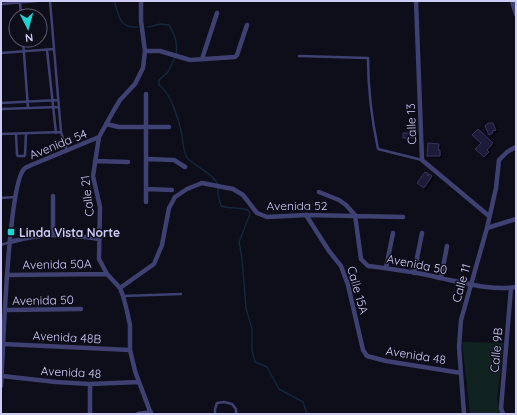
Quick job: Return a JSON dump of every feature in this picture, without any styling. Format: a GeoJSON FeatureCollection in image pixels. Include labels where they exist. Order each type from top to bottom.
{"type":"FeatureCollection","features":[{"type":"Feature","properties":{"kind":"street","name":"Calle 21"},"geometry":{"type":"LineString","coordinates":[[141,1],[141,21],[145,51],[145,58],[141,73],[135,84],[120,100],[106,124],[100,137],[93,176],[100,207],[100,259],[107,274],[120,288],[123,296],[130,325],[130,350],[135,371],[151,413]]}},
{"type":"Feature","properties":{"kind":"street","name":"Calle 13"},"geometry":{"type":"LineString","coordinates":[[416,1],[422,160],[489,216]]}},
{"type":"Feature","properties":{"kind":"street"},"geometry":{"type":"LineString","coordinates":[[512,1],[516,14]]}},
{"type":"Feature","properties":{"kind":"street"},"geometry":{"type":"LineString","coordinates":[[202,59],[216,13]]}},
{"type":"Feature","properties":{"kind":"street"},"geometry":{"type":"LineString","coordinates":[[145,51],[160,51],[190,60],[233,57],[237,55],[247,25]]}},
{"type":"Feature","properties":{"kind":"street"},"geometry":{"type":"LineString","coordinates":[[146,94],[146,202]]}},
{"type":"Feature","properties":{"kind":"street"},"geometry":{"type":"LineString","coordinates":[[106,124],[119,127],[169,127]]}},
{"type":"Feature","properties":{"kind":"street","name":"Avenida 54"},"geometry":{"type":"LineString","coordinates":[[15,197],[24,169],[100,137]]}},
{"type":"Feature","properties":{"kind":"street","name":"Calle 11"},"geometry":{"type":"LineString","coordinates":[[464,414],[459,348],[461,320],[487,228],[496,188],[499,160],[507,152],[516,147]]}},
{"type":"Feature","properties":{"kind":"street"},"geometry":{"type":"LineString","coordinates":[[146,159],[174,160],[185,167]]}},
{"type":"Feature","properties":{"kind":"street"},"geometry":{"type":"LineString","coordinates":[[95,162],[128,162]]}},
{"type":"Feature","properties":{"kind":"street","name":"Avenida 52"},"geometry":{"type":"LineString","coordinates":[[120,288],[154,264],[162,245],[169,208],[175,198],[187,188],[202,183],[233,189],[243,195],[257,213],[262,216],[306,214],[403,217]]}},
{"type":"Feature","properties":{"kind":"street"},"geometry":{"type":"LineString","coordinates":[[146,189],[172,190]]}},
{"type":"Feature","properties":{"kind":"street"},"geometry":{"type":"LineString","coordinates":[[318,192],[339,200],[355,215]]}},
{"type":"Feature","properties":{"kind":"street"},"geometry":{"type":"LineString","coordinates":[[53,196],[53,235]]}},
{"type":"Feature","properties":{"kind":"street"},"geometry":{"type":"LineString","coordinates":[[1,386],[5,310],[3,298],[7,275],[15,197]]}},
{"type":"Feature","properties":{"kind":"street","name":"Calle 15A"},"geometry":{"type":"LineString","coordinates":[[306,214],[329,252],[342,266],[348,285],[363,350],[368,356]]}},
{"type":"Feature","properties":{"kind":"street","name":"Avenida 50"},"geometry":{"type":"LineString","coordinates":[[355,215],[361,259],[368,266],[441,278],[471,286],[514,288]]}},
{"type":"Feature","properties":{"kind":"street"},"geometry":{"type":"LineString","coordinates":[[487,228],[516,219]]}},
{"type":"Feature","properties":{"kind":"street"},"geometry":{"type":"LineString","coordinates":[[386,268],[393,233]]}},
{"type":"Feature","properties":{"kind":"street"},"geometry":{"type":"LineString","coordinates":[[414,273],[422,233]]}},
{"type":"Feature","properties":{"kind":"street"},"geometry":{"type":"LineString","coordinates":[[10,242],[30,236],[53,235],[75,235],[99,239]]}},
{"type":"Feature","properties":{"kind":"street"},"geometry":{"type":"LineString","coordinates":[[441,278],[447,246]]}},
{"type":"Feature","properties":{"kind":"street","name":"Avenida 50A"},"geometry":{"type":"LineString","coordinates":[[7,275],[107,274]]}},
{"type":"Feature","properties":{"kind":"street","name":"Calle 9B"},"geometry":{"type":"LineString","coordinates":[[503,414],[501,408],[514,288]]}},
{"type":"Feature","properties":{"kind":"street","name":"Avenida 50"},"geometry":{"type":"LineString","coordinates":[[5,310],[81,309]]}},
{"type":"Feature","properties":{"kind":"street","name":"Avenida 48B"},"geometry":{"type":"LineString","coordinates":[[3,344],[130,350]]}},
{"type":"Feature","properties":{"kind":"street","name":"Avenida 48"},"geometry":{"type":"LineString","coordinates":[[368,356],[386,361],[461,373]]}},
{"type":"Feature","properties":{"kind":"street","name":"Avenida 48"},"geometry":{"type":"LineString","coordinates":[[2,376],[90,384],[139,382]]}},
{"type":"Feature","properties":{"kind":"street"},"geometry":{"type":"LineString","coordinates":[[90,384],[90,414]]}},
{"type":"Feature","properties":{"kind":"street"},"geometry":{"type":"LineString","coordinates":[[138,414],[151,413]]}},
{"type":"Feature","properties":{"kind":"lane"},"geometry":{"type":"LineString","coordinates":[[1,4],[37,1]]}},
{"type":"Feature","properties":{"kind":"lane"},"geometry":{"type":"LineString","coordinates":[[50,1],[58,107],[61,132],[67,151]]}},
{"type":"Feature","properties":{"kind":"lane"},"geometry":{"type":"LineString","coordinates":[[20,2],[20,8]]}},
{"type":"Feature","properties":{"kind":"lane"},"geometry":{"type":"LineString","coordinates":[[24,48],[28,108]]}},
{"type":"Feature","properties":{"kind":"lane"},"geometry":{"type":"LineString","coordinates":[[1,53],[54,49]]}},
{"type":"Feature","properties":{"kind":"lane"},"geometry":{"type":"LineString","coordinates":[[47,50],[56,133]]}},
{"type":"Feature","properties":{"kind":"lane"},"geometry":{"type":"LineString","coordinates":[[299,56],[368,58],[368,89],[371,120],[378,149],[422,160]]}},
{"type":"Feature","properties":{"kind":"lane"},"geometry":{"type":"LineString","coordinates":[[1,103],[58,100]]}},
{"type":"Feature","properties":{"kind":"lane"},"geometry":{"type":"LineString","coordinates":[[1,109],[58,107]]}},
{"type":"Feature","properties":{"kind":"lane"},"geometry":{"type":"LineString","coordinates":[[1,134],[61,132]]}},
{"type":"Feature","properties":{"kind":"lane"},"geometry":{"type":"LineString","coordinates":[[16,134],[17,155],[24,156],[26,155],[26,134]]}},
{"type":"Feature","properties":{"kind":"lane"},"geometry":{"type":"LineString","coordinates":[[1,198],[15,197]]}},
{"type":"Feature","properties":{"kind":"lane"},"geometry":{"type":"LineString","coordinates":[[1,245],[10,242]]}},
{"type":"Feature","properties":{"kind":"lane"},"geometry":{"type":"LineString","coordinates":[[123,296],[181,294]]}},
{"type":"Feature","properties":{"kind":"lane"},"geometry":{"type":"LineString","coordinates":[[215,414],[217,403],[224,402],[232,404],[236,409],[236,414]]}},
{"type":"Feature","properties":{"kind":"green space"},"geometry":{"type":"Polygon","coordinates":[[[462,342],[504,343],[497,399],[500,414],[470,414],[462,342]]]}},
{"type":"Feature","properties":{"kind":"building"},"geometry":{"type":"Polygon","coordinates":[[[488,123],[493,123],[496,130],[492,131],[493,133],[489,135],[485,126],[488,123]]]}},
{"type":"Feature","properties":{"kind":"building"},"geometry":{"type":"Polygon","coordinates":[[[478,129],[493,143],[487,150],[489,152],[484,157],[475,149],[481,143],[472,135],[478,129]]]}},
{"type":"Feature","properties":{"kind":"building"},"geometry":{"type":"Polygon","coordinates":[[[403,133],[416,133],[416,138],[403,138],[403,133]]]}},
{"type":"Feature","properties":{"kind":"building"},"geometry":{"type":"Polygon","coordinates":[[[428,143],[439,144],[438,150],[440,150],[440,156],[427,156],[428,143]]]}},
{"type":"Feature","properties":{"kind":"building"},"geometry":{"type":"Polygon","coordinates":[[[425,172],[428,173],[428,176],[429,174],[432,176],[424,188],[417,183],[425,172]]]}},
{"type":"Feature","properties":{"kind":"waterway"},"geometry":{"type":"LineString","coordinates":[[114,1],[123,23],[131,27],[138,27]]}},
{"type":"Feature","properties":{"kind":"waterway"},"geometry":{"type":"LineString","coordinates":[[148,27],[161,24],[169,25],[176,39],[176,54]]}},
{"type":"Feature","properties":{"kind":"waterway"},"geometry":{"type":"LineString","coordinates":[[175,57],[168,72],[159,80],[159,85],[167,94],[174,107],[181,129],[186,156],[211,175],[218,184]]}},
{"type":"Feature","properties":{"kind":"waterway"},"geometry":{"type":"LineString","coordinates":[[218,188],[221,206],[248,210],[250,214],[239,242],[242,258],[246,308],[252,329],[252,350],[255,362],[267,367],[279,389],[303,402],[307,414]]}},
{"type":"Feature","properties":{"kind":"place","name":"Linda Vista Norte"},"geometry":{"type":"Point","coordinates":[11,232]}}]}
